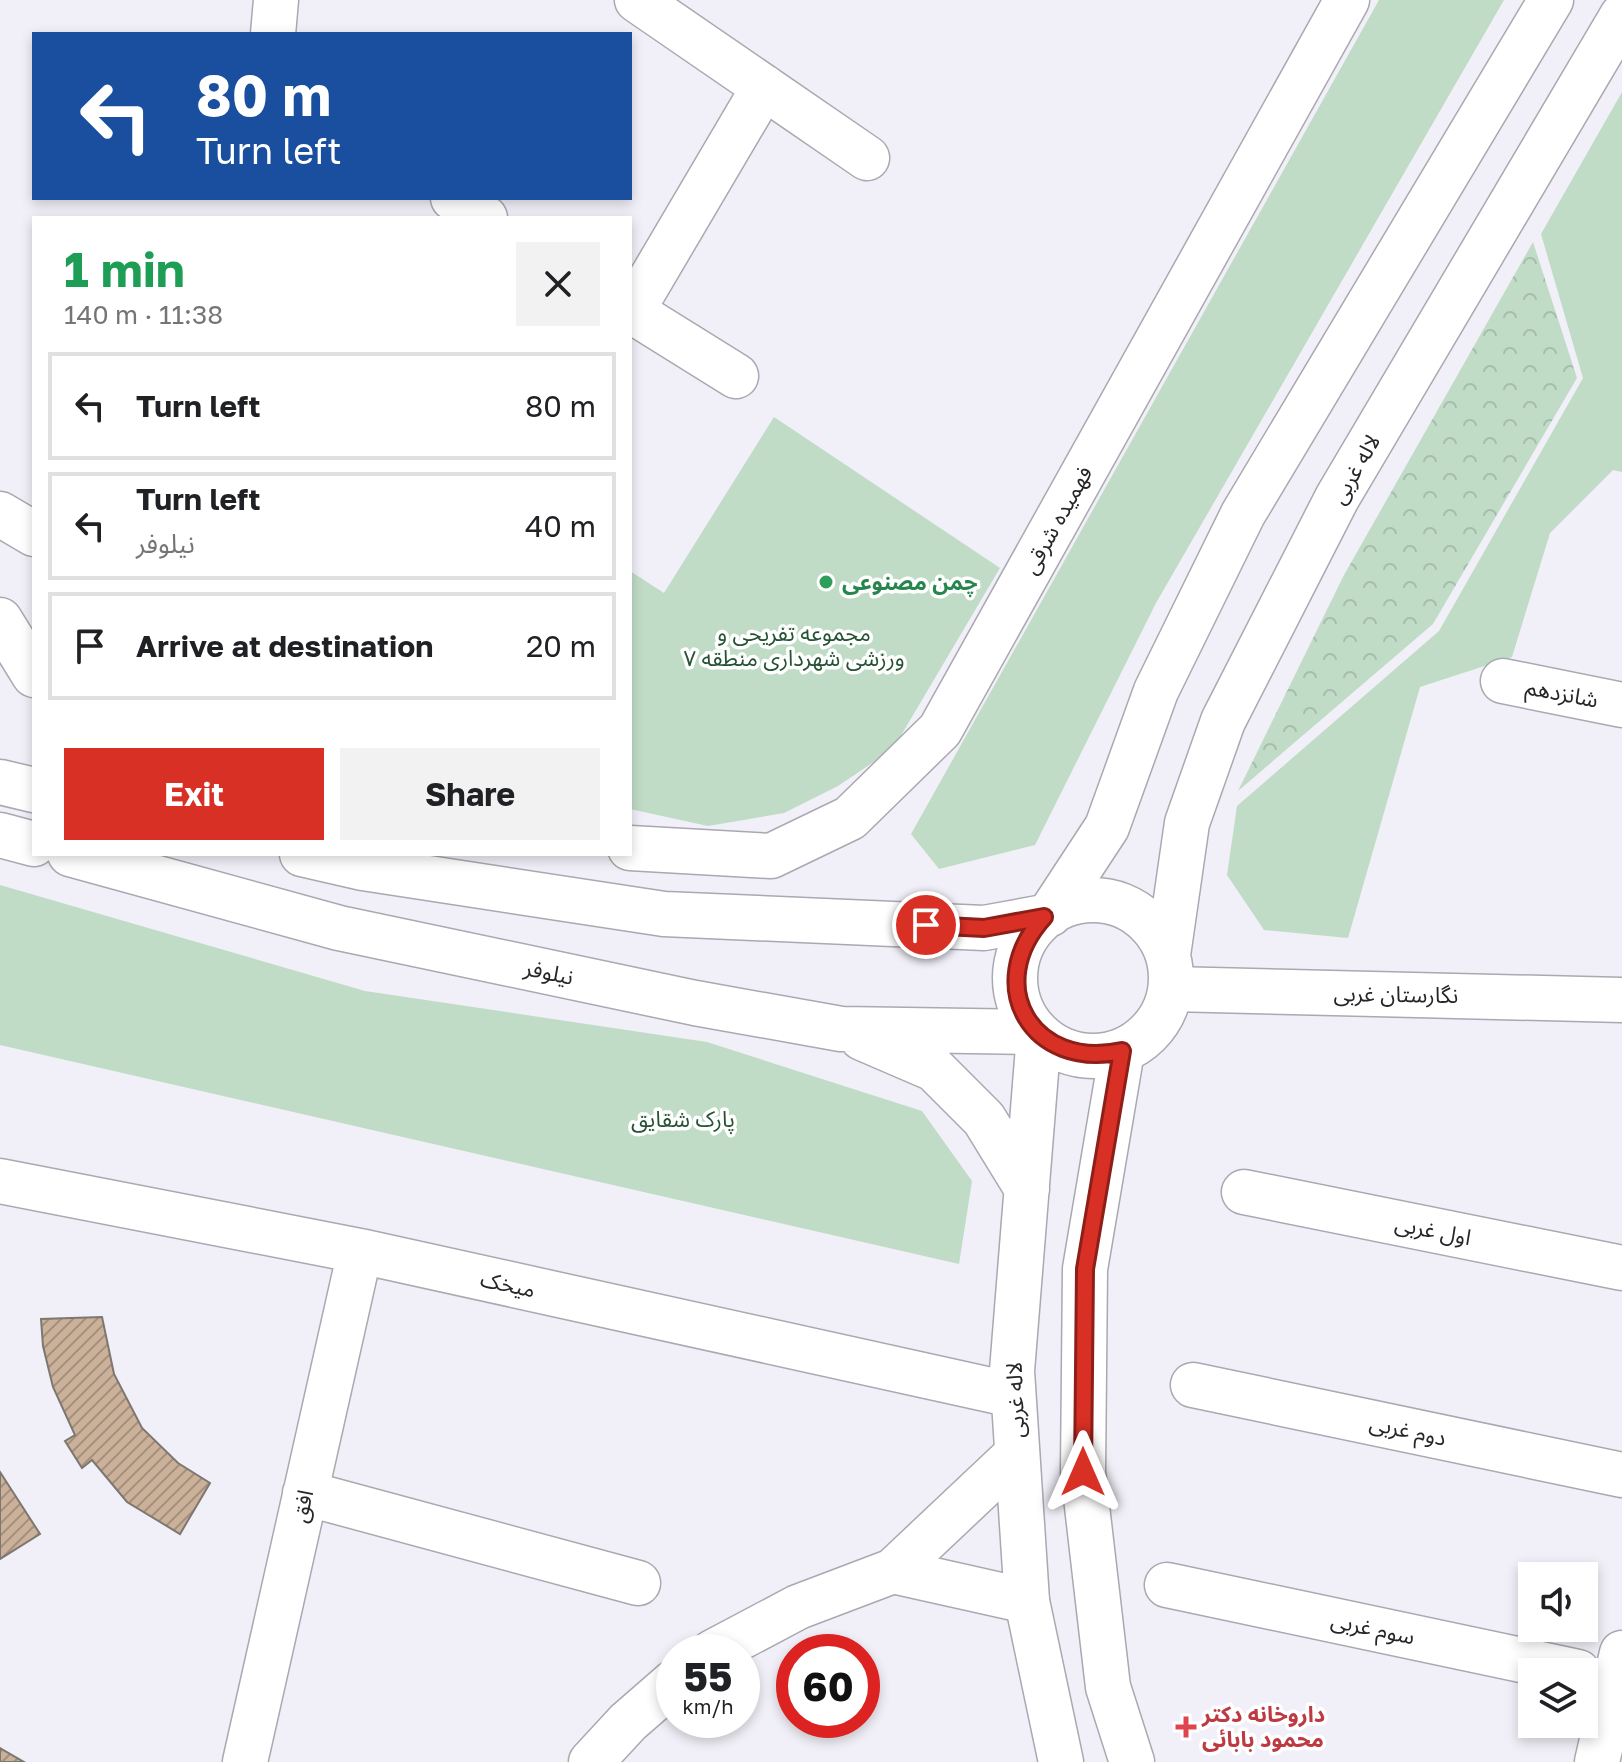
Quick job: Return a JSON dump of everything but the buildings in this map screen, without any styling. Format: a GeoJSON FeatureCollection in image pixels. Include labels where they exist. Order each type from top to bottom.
{"type":"FeatureCollection","features":[{"type":"Feature","properties":{"kind":"street"},"geometry":{"type":"LineString","coordinates":[[273,32],[276,0]]}},
{"type":"Feature","properties":{"kind":"street","name":"فهمیده شرقی"},"geometry":{"type":"LineString","coordinates":[[632,848],[771,856],[850,818],[940,730],[1347,0]]}},
{"type":"Feature","properties":{"kind":"street"},"geometry":{"type":"LineString","coordinates":[[311,856],[363,868],[664,914],[984,928],[1047,915],[1068,904],[1092,900],[1117,903],[1148,924],[1169,972],[1155,1026],[1122,1051],[1100,1056],[1078,1054],[1038,1033],[1023,1012],[1015,987],[1017,960],[1028,935],[1047,915],[1107,827],[1156,691],[1243,514],[1551,0]]}},
{"type":"Feature","properties":{"kind":"street"},"geometry":{"type":"LineString","coordinates":[[646,3],[867,158]]}},
{"type":"Feature","properties":{"kind":"street","name":"لاله غربی"},"geometry":{"type":"LineString","coordinates":[[1169,972],[1187,823],[1223,721],[1337,498],[1622,16]]}},
{"type":"Feature","properties":{"kind":"street"},"geometry":{"type":"LineString","coordinates":[[632,308],[764,87]]}},
{"type":"Feature","properties":{"kind":"street"},"geometry":{"type":"LineString","coordinates":[[456,200],[482,216]]}},
{"type":"Feature","properties":{"kind":"street"},"geometry":{"type":"LineString","coordinates":[[632,311],[736,376]]}},
{"type":"Feature","properties":{"kind":"street"},"geometry":{"type":"LineString","coordinates":[[0,514],[32,533]]}},
{"type":"Feature","properties":{"kind":"street","name":"شانزدهم"},"geometry":{"type":"LineString","coordinates":[[1503,681],[1622,705]]}},
{"type":"Feature","properties":{"kind":"street"},"geometry":{"type":"LineString","coordinates":[[0,782],[32,790]]}},
{"type":"Feature","properties":{"kind":"street"},"geometry":{"type":"LineString","coordinates":[[0,835],[32,843]]}},
{"type":"Feature","properties":{"kind":"street","name":"نیلوفر"},"geometry":{"type":"LineString","coordinates":[[77,856],[339,928],[695,1003],[841,1029],[1038,1033]]}},
{"type":"Feature","properties":{"kind":"street","name":"نگارستان غربی"},"geometry":{"type":"LineString","coordinates":[[1169,972],[1622,1000]]}},
{"type":"Feature","properties":{"kind":"street"},"geometry":{"type":"LineString","coordinates":[[841,1029],[934,1069],[984,1119],[1027,1189]]}},
{"type":"Feature","properties":{"kind":"street","name":"لاله غربی"},"geometry":{"type":"LineString","coordinates":[[1038,1033],[1012,1371],[1027,1601],[1061,1762]]}},
{"type":"Feature","properties":{"kind":"street"},"geometry":{"type":"LineString","coordinates":[[1122,1051],[1085,1269],[1083,1472],[1108,1687],[1132,1762]]}},
{"type":"Feature","properties":{"kind":"street","name":"میخک"},"geometry":{"type":"LineString","coordinates":[[0,1181],[360,1251],[1013,1395]]}},
{"type":"Feature","properties":{"kind":"street","name":"اول غربی"},"geometry":{"type":"LineString","coordinates":[[1244,1192],[1622,1268]]}},
{"type":"Feature","properties":{"kind":"street","name":"افق"},"geometry":{"type":"LineString","coordinates":[[257,1759],[305,1493],[360,1251]]}},
{"type":"Feature","properties":{"kind":"street","name":"دوم غربی"},"geometry":{"type":"LineString","coordinates":[[1193,1385],[1622,1475]]}},
{"type":"Feature","properties":{"kind":"street"},"geometry":{"type":"LineString","coordinates":[[747,1634],[798,1607],[893,1571],[1017,1454]]}},
{"type":"Feature","properties":{"kind":"street"},"geometry":{"type":"LineString","coordinates":[[305,1493],[638,1583]]}},
{"type":"Feature","properties":{"kind":"street"},"geometry":{"type":"LineString","coordinates":[[893,1571],[1027,1601]]}},
{"type":"Feature","properties":{"kind":"street","name":"سوم غربی"},"geometry":{"type":"LineString","coordinates":[[1167,1585],[1600,1670]]}},
{"type":"Feature","properties":{"kind":"street"},"geometry":{"type":"LineString","coordinates":[[1597,1762],[1600,1670]]}},
{"type":"Feature","properties":{"kind":"street"},"geometry":{"type":"LineString","coordinates":[[591,1762],[656,1698]]}},
{"type":"Feature","properties":{"kind":"green space"},"geometry":{"type":"Polygon","coordinates":[[[1379,0],[1504,0],[1156,603],[1035,845],[939,869],[911,834],[1379,0]]]}},
{"type":"Feature","properties":{"kind":"green space"},"geometry":{"type":"Polygon","coordinates":[[[1622,92],[1622,472],[1613,470],[1550,533],[1512,657],[1420,687],[1348,938],[1264,930],[1227,875],[1237,806],[1439,631],[1583,378],[1541,234],[1622,92]]]}},
{"type":"Feature","properties":{"kind":"green space"},"geometry":{"type":"Polygon","coordinates":[[[1533,242],[1577,378],[1433,624],[1238,791],[1344,575],[1533,242]]]}},
{"type":"Feature","properties":{"kind":"green space","name":"مجموعه تفریحی و ورزشی شهرداری منطقه ۷"},"geometry":{"type":"Polygon","coordinates":[[[774,417],[1000,568],[893,749],[838,786],[784,813],[708,826],[632,809],[632,572],[664,593],[774,417]]]}},
{"type":"Feature","properties":{"kind":"green space","name":"پارک شقایق"},"geometry":{"type":"Polygon","coordinates":[[[0,885],[365,991],[707,1042],[922,1111],[972,1181],[959,1264],[0,1045],[0,885]]]}},
{"type":"Feature","properties":{"kind":"place","name":"چمن مصنوعی"},"geometry":{"type":"Point","coordinates":[826,582]}},
{"type":"Feature","properties":{"kind":"place","name":"داروخانه دکتر محمود بابائی"},"geometry":{"type":"Point","coordinates":[1186,1727]}},
{"type":"Feature","properties":{"kind":"route"},"geometry":{"type":"LineString","coordinates":[[926,925],[984,928],[1044,917],[1028,935],[1017,960],[1015,987],[1023,1012],[1039,1035],[1057,1047],[1078,1054],[1100,1056],[1122,1051],[1085,1269],[1083,1472]]}}]}
